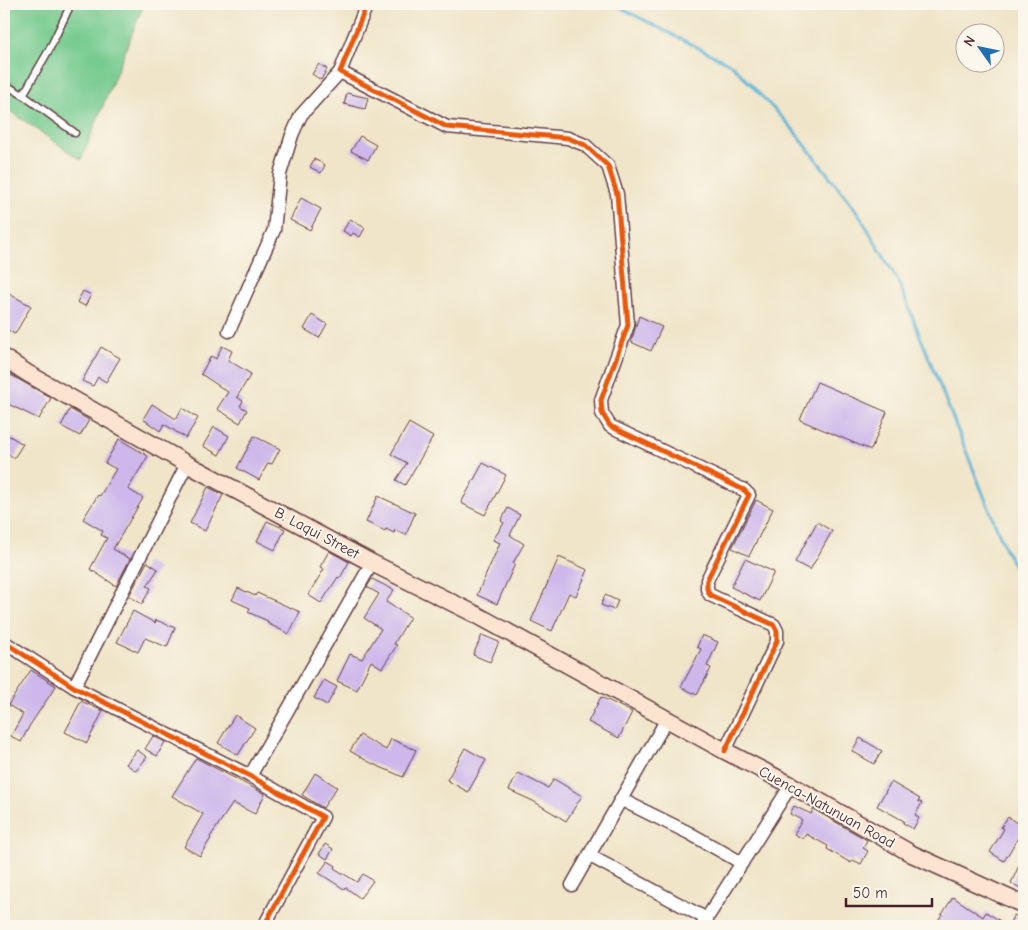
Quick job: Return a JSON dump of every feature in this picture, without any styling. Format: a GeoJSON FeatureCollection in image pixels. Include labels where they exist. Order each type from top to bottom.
{"type":"FeatureCollection","features":[{"type":"Feature","properties":{"kind":"main road","name":"B. Laqui Street"},"geometry":{"type":"LineString","coordinates":[[4,358],[187,464],[372,563],[475,614],[635,701]]}},
{"type":"Feature","properties":{"kind":"main road","name":"Cuenca-Natunuan Road"},"geometry":{"type":"LineString","coordinates":[[635,701],[791,785],[912,854],[1024,905]]}},
{"type":"Feature","properties":{"kind":"street"},"geometry":{"type":"LineString","coordinates":[[229,331],[274,230],[280,174],[292,135],[301,115],[340,72],[367,4]]}},
{"type":"Feature","properties":{"kind":"street"},"geometry":{"type":"LineString","coordinates":[[340,72],[447,127],[568,138],[585,145],[608,166],[617,194],[628,325],[601,400],[602,413],[610,426],[744,490],[749,495],[707,580],[707,589],[710,595],[774,625],[777,631],[777,641],[725,751]]}},
{"type":"Feature","properties":{"kind":"street"},"geometry":{"type":"LineString","coordinates":[[74,687],[187,464]]}},
{"type":"Feature","properties":{"kind":"street"},"geometry":{"type":"LineString","coordinates":[[250,776],[372,563]]}},
{"type":"Feature","properties":{"kind":"street"},"geometry":{"type":"LineString","coordinates":[[4,642],[74,687],[250,776],[323,817],[264,926]]}},
{"type":"Feature","properties":{"kind":"street"},"geometry":{"type":"LineString","coordinates":[[572,885],[668,719]]}},
{"type":"Feature","properties":{"kind":"street"},"geometry":{"type":"LineString","coordinates":[[590,856],[705,923],[791,785]]}},
{"type":"Feature","properties":{"kind":"street"},"geometry":{"type":"LineString","coordinates":[[622,800],[689,833],[742,863]]}},
{"type":"Feature","properties":{"kind":"lane"},"geometry":{"type":"LineString","coordinates":[[23,95],[50,50],[71,4]]}},
{"type":"Feature","properties":{"kind":"lane"},"geometry":{"type":"LineString","coordinates":[[4,84],[23,95],[75,133]]}},
{"type":"Feature","properties":{"kind":"green space"},"geometry":{"type":"Polygon","coordinates":[[[4,4],[144,4],[81,160],[4,107],[4,4]]]}},
{"type":"Feature","properties":{"kind":"building"},"geometry":{"type":"Polygon","coordinates":[[[319,64],[327,69],[321,80],[312,74],[319,64]]]}},
{"type":"Feature","properties":{"kind":"building"},"geometry":{"type":"Polygon","coordinates":[[[347,93],[368,98],[365,109],[344,104],[347,93]]]}},
{"type":"Feature","properties":{"kind":"building"},"geometry":{"type":"Polygon","coordinates":[[[360,136],[376,145],[368,160],[351,151],[360,136]]]}},
{"type":"Feature","properties":{"kind":"building"},"geometry":{"type":"Polygon","coordinates":[[[314,159],[325,165],[321,173],[310,167],[314,159]]]}},
{"type":"Feature","properties":{"kind":"building"},"geometry":{"type":"Polygon","coordinates":[[[301,198],[321,209],[310,230],[290,220],[301,198]]]}},
{"type":"Feature","properties":{"kind":"building"},"geometry":{"type":"Polygon","coordinates":[[[350,219],[365,228],[360,237],[353,233],[351,236],[343,231],[350,219]]]}},
{"type":"Feature","properties":{"kind":"building"},"geometry":{"type":"Polygon","coordinates":[[[4,291],[31,306],[15,334],[4,328],[4,291]]]}},
{"type":"Feature","properties":{"kind":"building"},"geometry":{"type":"Polygon","coordinates":[[[83,291],[91,295],[85,306],[77,302],[83,291]]]}},
{"type":"Feature","properties":{"kind":"building"},"geometry":{"type":"Polygon","coordinates":[[[312,315],[327,324],[319,338],[304,329],[312,315]]]}},
{"type":"Feature","properties":{"kind":"building"},"geometry":{"type":"Polygon","coordinates":[[[639,316],[662,327],[651,351],[631,342],[639,316]]]}},
{"type":"Feature","properties":{"kind":"building"},"geometry":{"type":"Polygon","coordinates":[[[222,346],[232,351],[228,360],[251,374],[237,397],[243,401],[240,406],[247,410],[240,423],[217,409],[228,392],[201,374],[211,356],[216,359],[222,346]]]}},
{"type":"Feature","properties":{"kind":"building"},"geometry":{"type":"Polygon","coordinates":[[[101,347],[120,358],[106,382],[98,377],[93,386],[82,381],[101,347]]]}},
{"type":"Feature","properties":{"kind":"building"},"geometry":{"type":"Polygon","coordinates":[[[11,375],[51,398],[39,419],[4,402],[4,387],[11,375]]]}},
{"type":"Feature","properties":{"kind":"building"},"geometry":{"type":"Polygon","coordinates":[[[817,382],[887,412],[871,450],[800,420],[817,382]]]}},
{"type":"Feature","properties":{"kind":"building"},"geometry":{"type":"Polygon","coordinates":[[[152,404],[176,419],[182,408],[198,418],[186,438],[164,424],[160,431],[143,419],[152,404]]]}},
{"type":"Feature","properties":{"kind":"building"},"geometry":{"type":"Polygon","coordinates":[[[70,409],[89,420],[80,436],[61,426],[70,409]]]}},
{"type":"Feature","properties":{"kind":"building"},"geometry":{"type":"Polygon","coordinates":[[[409,423],[433,437],[405,485],[396,480],[407,463],[391,454],[409,423]]]}},
{"type":"Feature","properties":{"kind":"building"},"geometry":{"type":"Polygon","coordinates":[[[214,427],[229,436],[219,455],[203,446],[214,427]]]}},
{"type":"Feature","properties":{"kind":"building"},"geometry":{"type":"Polygon","coordinates":[[[8,435],[23,444],[14,458],[4,451],[4,442],[8,435]]]}},
{"type":"Feature","properties":{"kind":"building"},"geometry":{"type":"Polygon","coordinates":[[[254,436],[280,449],[272,464],[268,463],[259,480],[237,468],[254,436]]]}},
{"type":"Feature","properties":{"kind":"building"},"geometry":{"type":"Polygon","coordinates":[[[119,439],[148,456],[128,489],[143,498],[113,549],[130,559],[116,586],[90,569],[107,538],[101,535],[103,531],[83,519],[98,495],[100,496],[116,469],[105,463],[119,439]]]}},
{"type":"Feature","properties":{"kind":"building"},"geometry":{"type":"Polygon","coordinates":[[[483,463],[506,475],[485,515],[461,503],[483,463]]]}},
{"type":"Feature","properties":{"kind":"building"},"geometry":{"type":"Polygon","coordinates":[[[208,487],[223,495],[205,531],[190,523],[208,487]]]}},
{"type":"Feature","properties":{"kind":"building"},"geometry":{"type":"Polygon","coordinates":[[[378,496],[415,513],[406,535],[395,530],[394,533],[386,529],[385,531],[366,522],[378,496]]]}},
{"type":"Feature","properties":{"kind":"building"},"geometry":{"type":"Polygon","coordinates":[[[756,500],[773,509],[749,556],[732,548],[756,500]]]}},
{"type":"Feature","properties":{"kind":"building"},"geometry":{"type":"Polygon","coordinates":[[[508,508],[520,515],[510,535],[524,544],[513,563],[515,564],[497,604],[477,595],[500,543],[493,540],[504,523],[501,521],[508,508]]]}},
{"type":"Feature","properties":{"kind":"building"},"geometry":{"type":"Polygon","coordinates":[[[267,521],[285,529],[275,550],[257,541],[267,521]]]}},
{"type":"Feature","properties":{"kind":"building"},"geometry":{"type":"Polygon","coordinates":[[[817,522],[832,531],[810,570],[795,562],[817,522]]]}},
{"type":"Feature","properties":{"kind":"building"},"geometry":{"type":"Polygon","coordinates":[[[329,551],[349,562],[340,578],[338,577],[321,603],[308,595],[324,569],[320,567],[329,551]]]}},
{"type":"Feature","properties":{"kind":"building"},"geometry":{"type":"Polygon","coordinates":[[[559,557],[588,570],[576,596],[569,593],[552,631],[531,621],[559,557]]]}},
{"type":"Feature","properties":{"kind":"building"},"geometry":{"type":"Polygon","coordinates":[[[745,559],[774,572],[760,601],[731,587],[745,559]]]}},
{"type":"Feature","properties":{"kind":"building"},"geometry":{"type":"Polygon","coordinates":[[[147,562],[158,569],[147,586],[151,588],[142,604],[129,596],[147,562]]]}},
{"type":"Feature","properties":{"kind":"building"},"geometry":{"type":"Polygon","coordinates":[[[372,579],[394,590],[386,602],[410,617],[394,644],[397,645],[382,668],[371,661],[357,690],[337,681],[350,654],[362,659],[381,629],[364,618],[379,594],[367,587],[372,579]]]}},
{"type":"Feature","properties":{"kind":"building"},"geometry":{"type":"Polygon","coordinates":[[[238,588],[255,596],[257,593],[300,612],[289,634],[267,623],[268,621],[248,612],[250,608],[232,600],[238,588]]]}},
{"type":"Feature","properties":{"kind":"building"},"geometry":{"type":"Polygon","coordinates":[[[605,595],[618,601],[614,610],[601,605],[605,595]]]}},
{"type":"Feature","properties":{"kind":"building"},"geometry":{"type":"Polygon","coordinates":[[[133,611],[155,623],[156,620],[175,628],[167,647],[145,638],[138,652],[117,642],[133,611]]]}},
{"type":"Feature","properties":{"kind":"building"},"geometry":{"type":"Polygon","coordinates":[[[482,635],[499,642],[490,662],[473,655],[482,635]]]}},
{"type":"Feature","properties":{"kind":"building"},"geometry":{"type":"Polygon","coordinates":[[[702,635],[718,642],[707,666],[711,668],[697,695],[681,687],[701,649],[697,647],[702,635]]]}},
{"type":"Feature","properties":{"kind":"building"},"geometry":{"type":"Polygon","coordinates":[[[31,670],[56,686],[21,742],[11,736],[23,714],[8,705],[31,670]]]}},
{"type":"Feature","properties":{"kind":"building"},"geometry":{"type":"Polygon","coordinates":[[[324,680],[337,687],[327,705],[314,698],[324,680]]]}},
{"type":"Feature","properties":{"kind":"building"},"geometry":{"type":"Polygon","coordinates":[[[601,697],[632,712],[619,738],[588,722],[601,697]]]}},
{"type":"Feature","properties":{"kind":"building"},"geometry":{"type":"Polygon","coordinates":[[[81,701],[103,711],[87,743],[65,732],[81,701]]]}},
{"type":"Feature","properties":{"kind":"building"},"geometry":{"type":"Polygon","coordinates":[[[235,715],[255,728],[238,755],[218,743],[235,715]]]}},
{"type":"Feature","properties":{"kind":"building"},"geometry":{"type":"Polygon","coordinates":[[[360,735],[386,750],[391,739],[416,750],[403,777],[371,763],[350,751],[360,735]]]}},
{"type":"Feature","properties":{"kind":"building"},"geometry":{"type":"Polygon","coordinates":[[[153,736],[165,742],[157,756],[145,749],[153,736]]]}},
{"type":"Feature","properties":{"kind":"building"},"geometry":{"type":"Polygon","coordinates":[[[860,738],[882,751],[874,764],[852,751],[860,738]]]}},
{"type":"Feature","properties":{"kind":"building"},"geometry":{"type":"Polygon","coordinates":[[[465,748],[486,760],[468,792],[447,780],[465,748]]]}},
{"type":"Feature","properties":{"kind":"building"},"geometry":{"type":"Polygon","coordinates":[[[137,750],[147,757],[136,771],[126,764],[137,750]]]}},
{"type":"Feature","properties":{"kind":"building"},"geometry":{"type":"Polygon","coordinates":[[[196,758],[265,794],[255,814],[233,803],[210,837],[200,856],[184,847],[203,814],[172,796],[196,758]]]}},
{"type":"Feature","properties":{"kind":"building"},"geometry":{"type":"Polygon","coordinates":[[[315,773],[337,787],[323,808],[302,795],[315,773]]]}},
{"type":"Feature","properties":{"kind":"building"},"geometry":{"type":"Polygon","coordinates":[[[518,773],[548,788],[554,779],[582,796],[566,821],[533,801],[509,790],[518,773]]]}},
{"type":"Feature","properties":{"kind":"building"},"geometry":{"type":"Polygon","coordinates":[[[891,782],[920,799],[918,801],[922,803],[915,815],[919,818],[913,829],[903,823],[904,821],[877,806],[891,782]]]}},
{"type":"Feature","properties":{"kind":"building"},"geometry":{"type":"Polygon","coordinates":[[[794,806],[811,814],[813,809],[867,840],[863,848],[868,851],[861,864],[853,860],[851,863],[827,849],[828,846],[806,834],[803,839],[794,834],[802,820],[790,814],[794,806]]]}},
{"type":"Feature","properties":{"kind":"building"},"geometry":{"type":"Polygon","coordinates":[[[1008,817],[1024,828],[1004,861],[990,852],[1004,829],[1001,827],[1008,817]]]}},
{"type":"Feature","properties":{"kind":"building"},"geometry":{"type":"Polygon","coordinates":[[[325,844],[333,849],[327,859],[319,854],[325,844]]]}},
{"type":"Feature","properties":{"kind":"building"},"geometry":{"type":"Polygon","coordinates":[[[1024,855],[1024,890],[1011,883],[1024,855]]]}},
{"type":"Feature","properties":{"kind":"building"},"geometry":{"type":"Polygon","coordinates":[[[328,861],[336,866],[334,868],[357,882],[363,874],[373,881],[360,898],[345,887],[344,889],[319,873],[328,861]]]}},
{"type":"Feature","properties":{"kind":"building"},"geometry":{"type":"Polygon","coordinates":[[[953,897],[983,917],[986,912],[1008,926],[944,926],[937,922],[953,897]]]}},
{"type":"Feature","properties":{"kind":"building"},"geometry":{"type":"Polygon","coordinates":[[[1014,915],[1024,921],[1024,926],[1008,926],[1014,915]]]}},
{"type":"Feature","properties":{"kind":"waterway"},"geometry":{"type":"LineString","coordinates":[[613,4],[732,65],[791,127],[858,213],[898,281],[1006,551],[1024,584]]}},
{"type":"Feature","properties":{"kind":"cycle path"},"geometry":{"type":"LineString","coordinates":[[367,4],[340,72],[447,127],[568,138],[585,145],[608,166],[617,194],[628,325],[601,400],[602,413],[610,426],[744,490],[749,495],[707,580],[707,589],[710,595],[774,625],[777,631],[777,641],[725,751]]}},
{"type":"Feature","properties":{"kind":"cycle path"},"geometry":{"type":"LineString","coordinates":[[4,642],[74,687],[250,776],[323,817],[264,926]]}}]}
